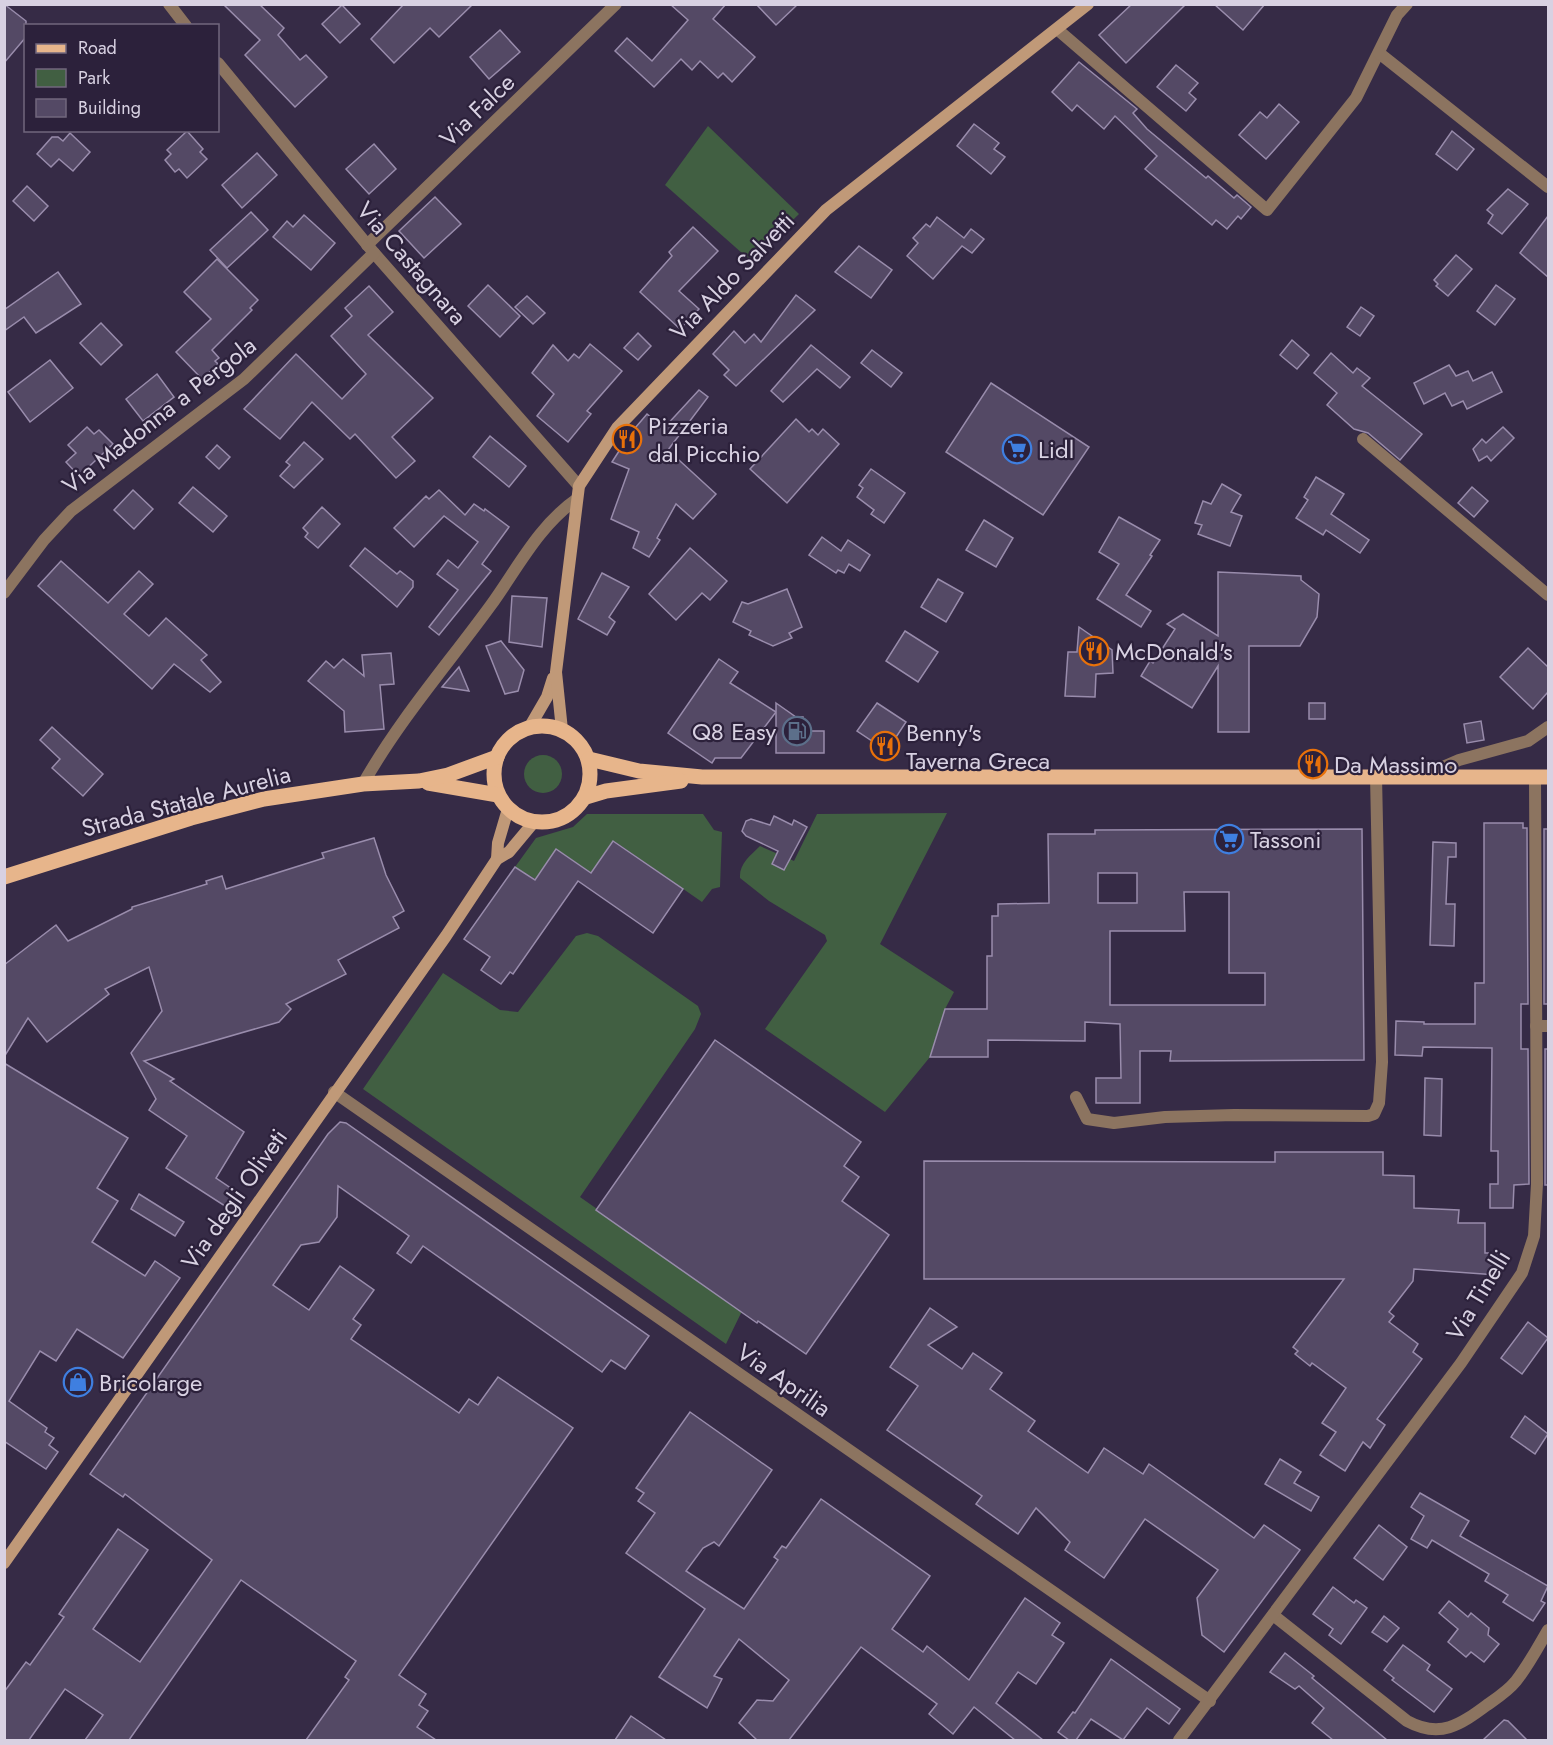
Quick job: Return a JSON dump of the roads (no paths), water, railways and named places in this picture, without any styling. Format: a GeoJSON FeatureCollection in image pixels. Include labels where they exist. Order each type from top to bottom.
{"type":"FeatureCollection","features":[{"type":"Feature","properties":{"kind":"main road"},"geometry":{"type":"LineString","coordinates":[[552,727],[562,730],[574,737],[589,759],[591,772],[586,797],[564,818],[549,823],[534,822],[520,817],[508,809],[498,795],[494,782],[497,757],[515,734],[529,728],[552,727]]}},
{"type":"Feature","properties":{"kind":"main road","name":"Strada Statale Aurelia"},"geometry":{"type":"LineString","coordinates":[[4,877],[191,818],[300,792],[363,784],[419,781],[448,775],[497,757]]}},
{"type":"Feature","properties":{"kind":"main road"},"geometry":{"type":"LineString","coordinates":[[589,759],[639,771],[702,777],[1542,777]]}},
{"type":"Feature","properties":{"kind":"main road"},"geometry":{"type":"LineString","coordinates":[[586,797],[606,791],[702,777]]}},
{"type":"Feature","properties":{"kind":"main road","name":"Strada Statale Aurelia"},"geometry":{"type":"LineString","coordinates":[[419,781],[498,795]]}},
{"type":"Feature","properties":{"kind":"street"},"geometry":{"type":"LineString","coordinates":[[169,4],[184,24]]}},
{"type":"Feature","properties":{"kind":"street","name":"Via Falce"},"geometry":{"type":"LineString","coordinates":[[370,249],[616,4]]}},
{"type":"Feature","properties":{"kind":"street","name":"Via Aldo Salvetti"},"geometry":{"type":"LineString","coordinates":[[529,728],[547,697],[556,672],[578,493],[617,428],[643,398],[826,210],[1058,30],[1088,4]]}},
{"type":"Feature","properties":{"kind":"street"},"geometry":{"type":"LineString","coordinates":[[1058,30],[1267,210],[1356,98],[1397,15],[1407,4]]}},
{"type":"Feature","properties":{"kind":"street"},"geometry":{"type":"LineString","coordinates":[[1379,53],[1548,187]]}},
{"type":"Feature","properties":{"kind":"street","name":"Via Castagnara"},"geometry":{"type":"LineString","coordinates":[[219,64],[370,249],[578,493]]}},
{"type":"Feature","properties":{"kind":"street","name":"Via Madonna a Pergola"},"geometry":{"type":"LineString","coordinates":[[4,593],[44,540],[71,510],[244,379],[370,249]]}},
{"type":"Feature","properties":{"kind":"street"},"geometry":{"type":"LineString","coordinates":[[1363,439],[1548,595]]}},
{"type":"Feature","properties":{"kind":"street"},"geometry":{"type":"LineString","coordinates":[[363,784],[384,746],[490,606],[538,537],[578,493]]}},
{"type":"Feature","properties":{"kind":"street","name":"Via Aldo Salvetti"},"geometry":{"type":"LineString","coordinates":[[556,672],[562,730]]}},
{"type":"Feature","properties":{"kind":"street"},"geometry":{"type":"LineString","coordinates":[[1420,776],[1459,760],[1528,741],[1548,727]]}},
{"type":"Feature","properties":{"kind":"street"},"geometry":{"type":"LineString","coordinates":[[1077,1097],[1087,1119],[1114,1123],[1165,1117],[1368,1116],[1374,1114],[1378,1109],[1382,1062],[1376,776]]}},
{"type":"Feature","properties":{"kind":"street","name":"Via Tinelli"},"geometry":{"type":"LineString","coordinates":[[1179,1740],[1461,1363],[1522,1273],[1534,1236],[1537,1184],[1542,1026],[1542,777]]}},
{"type":"Feature","properties":{"kind":"street","name":"Via degli Oliveti"},"geometry":{"type":"LineString","coordinates":[[497,859],[498,843],[508,809]]}},
{"type":"Feature","properties":{"kind":"street","name":"Via degli Oliveti"},"geometry":{"type":"LineString","coordinates":[[4,1563],[446,936],[497,859],[509,852],[534,822]]}},
{"type":"Feature","properties":{"kind":"street","name":"Via Aprilia"},"geometry":{"type":"LineString","coordinates":[[334,1092],[1210,1701]]}},
{"type":"Feature","properties":{"kind":"street"},"geometry":{"type":"LineString","coordinates":[[1273,1615],[1407,1721],[1420,1735],[1462,1724],[1515,1683],[1548,1630]]}},
{"type":"Feature","properties":{"kind":"place","name":"Pizzeria dal Picchio"},"geometry":{"type":"Point","coordinates":[627,439]}},
{"type":"Feature","properties":{"kind":"place","name":"Lidl"},"geometry":{"type":"Point","coordinates":[1017,449]}},
{"type":"Feature","properties":{"kind":"place","name":"McDonald's"},"geometry":{"type":"Point","coordinates":[1094,651]}},
{"type":"Feature","properties":{"kind":"place","name":"Q8 Easy"},"geometry":{"type":"Point","coordinates":[797,731]}},
{"type":"Feature","properties":{"kind":"place","name":"Benny's Taverna Greca"},"geometry":{"type":"Point","coordinates":[885,746]}},
{"type":"Feature","properties":{"kind":"place","name":"Da Massimo"},"geometry":{"type":"Point","coordinates":[1313,764]}},
{"type":"Feature","properties":{"kind":"place","name":"Tassoni"},"geometry":{"type":"Point","coordinates":[1229,839]}},
{"type":"Feature","properties":{"kind":"place","name":"Bricolarge"},"geometry":{"type":"Point","coordinates":[78,1382]}}]}
